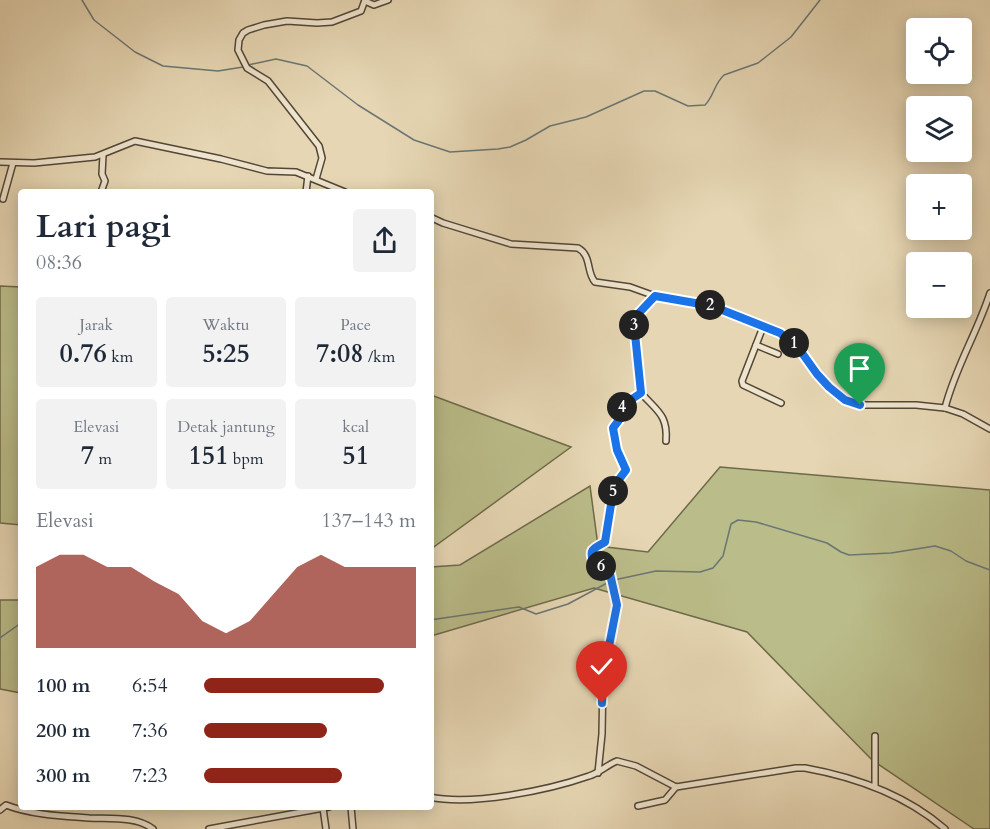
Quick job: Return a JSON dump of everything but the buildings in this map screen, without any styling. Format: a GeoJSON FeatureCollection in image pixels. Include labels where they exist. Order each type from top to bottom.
{"type":"FeatureCollection","features":[{"type":"Feature","properties":{"kind":"street"},"geometry":{"type":"LineString","coordinates":[[316,179],[322,159],[319,146],[268,81],[246,66],[238,50],[241,36],[248,30],[287,21],[332,22],[361,11],[365,1],[374,5],[388,0]]}},
{"type":"Feature","properties":{"kind":"street"},"geometry":{"type":"LineString","coordinates":[[0,162],[59,161],[103,155],[125,143],[135,141],[267,171],[291,171],[338,189]]}},
{"type":"Feature","properties":{"kind":"street"},"geometry":{"type":"LineString","coordinates":[[102,189],[105,181],[102,174],[103,155]]}},
{"type":"Feature","properties":{"kind":"street"},"geometry":{"type":"LineString","coordinates":[[3,199],[14,163]]}},
{"type":"Feature","properties":{"kind":"street"},"geometry":{"type":"LineString","coordinates":[[306,189],[308,176]]}},
{"type":"Feature","properties":{"kind":"street"},"geometry":{"type":"LineString","coordinates":[[434,219],[511,244],[578,248],[586,255],[591,278],[595,282],[630,287],[655,296],[712,306],[788,337],[821,379],[852,403],[870,406],[925,405],[945,408],[963,414],[990,429]]}},
{"type":"Feature","properties":{"kind":"street"},"geometry":{"type":"LineString","coordinates":[[945,408],[954,377],[972,341],[990,293]]}},
{"type":"Feature","properties":{"kind":"street"},"geometry":{"type":"LineString","coordinates":[[655,296],[634,321],[641,393],[666,423],[666,441]]}},
{"type":"Feature","properties":{"kind":"street"},"geometry":{"type":"LineString","coordinates":[[763,327],[742,381],[743,385],[781,403]]}},
{"type":"Feature","properties":{"kind":"street"},"geometry":{"type":"LineString","coordinates":[[756,345],[778,354]]}},
{"type":"Feature","properties":{"kind":"street"},"geometry":{"type":"LineString","coordinates":[[598,773],[602,734],[603,677],[617,605],[607,564],[596,567],[593,565],[591,551],[605,542],[614,486],[626,470],[617,450],[613,428],[619,420],[623,405],[641,393]]}},
{"type":"Feature","properties":{"kind":"street"},"geometry":{"type":"LineString","coordinates":[[875,736],[875,787]]}},
{"type":"Feature","properties":{"kind":"street"},"geometry":{"type":"LineString","coordinates":[[434,798],[446,800],[480,799],[537,790],[598,773],[614,762],[625,762],[676,787],[796,768],[816,770],[875,787],[909,803],[945,829]]}},
{"type":"Feature","properties":{"kind":"street"},"geometry":{"type":"LineString","coordinates":[[638,806],[664,800],[676,787]]}},
{"type":"Feature","properties":{"kind":"street"},"geometry":{"type":"LineString","coordinates":[[0,810],[6,805],[18,808]]}},
{"type":"Feature","properties":{"kind":"street"},"geometry":{"type":"LineString","coordinates":[[25,810],[55,815],[139,821],[153,829]]}},
{"type":"Feature","properties":{"kind":"street"},"geometry":{"type":"LineString","coordinates":[[209,829],[315,810]]}},
{"type":"Feature","properties":{"kind":"street"},"geometry":{"type":"LineString","coordinates":[[326,810],[326,829]]}},
{"type":"Feature","properties":{"kind":"street"},"geometry":{"type":"LineString","coordinates":[[351,810],[353,829]]}},
{"type":"Feature","properties":{"kind":"green space"},"geometry":{"type":"Polygon","coordinates":[[[0,286],[18,287],[18,525],[0,523],[0,286]]]}},
{"type":"Feature","properties":{"kind":"green space"},"geometry":{"type":"Polygon","coordinates":[[[434,396],[571,447],[434,547],[434,396]]]}},
{"type":"Feature","properties":{"kind":"green space"},"geometry":{"type":"Polygon","coordinates":[[[720,467],[990,490],[990,829],[974,829],[872,760],[747,632],[594,588],[434,635],[434,567],[460,565],[590,486],[598,546],[648,552],[720,467]]]}},
{"type":"Feature","properties":{"kind":"green space"},"geometry":{"type":"Polygon","coordinates":[[[0,600],[18,600],[18,692],[0,689],[0,600]]]}},
{"type":"Feature","properties":{"kind":"waterway"},"geometry":{"type":"LineString","coordinates":[[82,0],[94,20],[135,52],[163,66],[218,71],[243,67]]}},
{"type":"Feature","properties":{"kind":"waterway"},"geometry":{"type":"LineString","coordinates":[[248,65],[276,59],[307,66],[358,105],[414,140],[450,152],[498,149],[526,140],[550,126],[586,117],[644,91],[655,91],[688,106],[705,105],[724,75],[758,63],[791,37],[820,0]]}},
{"type":"Feature","properties":{"kind":"waterway"},"geometry":{"type":"LineString","coordinates":[[614,580],[656,571],[700,572],[713,568],[723,556],[731,524],[738,520],[756,522],[827,543],[849,555],[891,553],[935,546],[951,551],[966,561],[990,570]]}},
{"type":"Feature","properties":{"kind":"waterway"},"geometry":{"type":"LineString","coordinates":[[434,619],[519,607],[536,614],[568,604],[609,582]]}},
{"type":"Feature","properties":{"kind":"waterway"},"geometry":{"type":"LineString","coordinates":[[0,638],[18,625]]}},
{"type":"Feature","properties":{"kind":"route"},"geometry":{"type":"LineString","coordinates":[[602,703],[603,677],[617,605],[608,565],[596,567],[593,565],[591,549],[605,543],[614,486],[626,470],[617,450],[613,428],[619,420],[623,405],[641,393],[639,357],[634,331],[634,321],[638,314],[655,296],[703,303],[722,309],[788,337],[829,387],[845,400],[860,405]]}}]}
